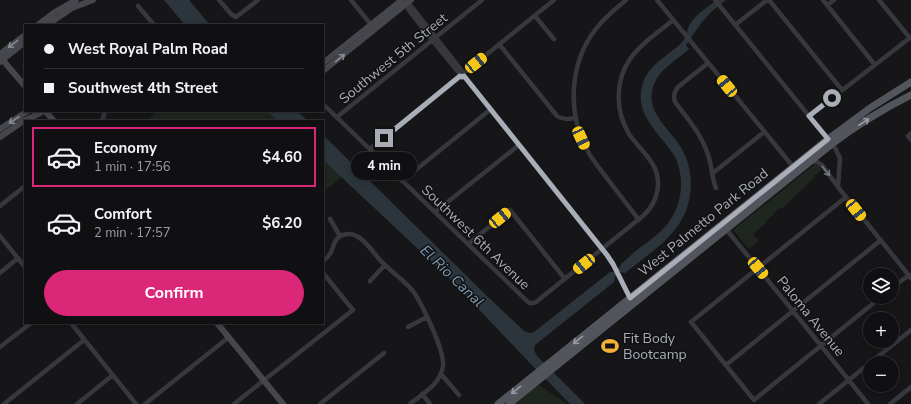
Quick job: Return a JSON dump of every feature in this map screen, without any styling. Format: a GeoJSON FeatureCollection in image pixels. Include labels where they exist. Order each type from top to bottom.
{"type":"FeatureCollection","features":[{"type":"Feature","properties":{"kind":"main road","name":"West Palmetto Park Road"},"geometry":{"type":"LineString","coordinates":[[509,404],[605,318],[724,226],[880,101],[911,82]]}},
{"type":"Feature","properties":{"kind":"main road","name":"West Palmetto Park Road"},"geometry":{"type":"LineString","coordinates":[[795,169],[811,161],[830,142],[911,95]]}},
{"type":"Feature","properties":{"kind":"main road","name":"West Palmetto Park Road"},"geometry":{"type":"LineString","coordinates":[[558,360],[591,338],[615,319],[724,226]]}},
{"type":"Feature","properties":{"kind":"main road"},"geometry":{"type":"LineString","coordinates":[[615,319],[616,315],[631,303],[630,298]]}},
{"type":"Feature","properties":{"kind":"main road"},"geometry":{"type":"LineString","coordinates":[[591,338],[592,333],[604,323],[605,318]]}},
{"type":"Feature","properties":{"kind":"main road","name":"West Palmetto Park Road"},"geometry":{"type":"LineString","coordinates":[[498,404],[533,381]]}},
{"type":"Feature","properties":{"kind":"street"},"geometry":{"type":"LineString","coordinates":[[49,21],[64,6],[76,0]]}},
{"type":"Feature","properties":{"kind":"street"},"geometry":{"type":"LineString","coordinates":[[49,21],[72,8],[93,0]]}},
{"type":"Feature","properties":{"kind":"street"},"geometry":{"type":"LineString","coordinates":[[219,0],[232,15],[236,17],[258,0]]}},
{"type":"Feature","properties":{"kind":"street"},"geometry":{"type":"LineString","coordinates":[[351,0],[373,27]]}},
{"type":"Feature","properties":{"kind":"street","name":"Southwest 5th Street"},"geometry":{"type":"LineString","coordinates":[[337,117],[482,0]]}},
{"type":"Feature","properties":{"kind":"street"},"geometry":{"type":"LineString","coordinates":[[370,149],[554,0]]}},
{"type":"Feature","properties":{"kind":"street"},"geometry":{"type":"LineString","coordinates":[[626,0],[602,22],[591,36],[582,52],[574,88],[574,106],[575,118],[581,138],[590,155],[639,220]]}},
{"type":"Feature","properties":{"kind":"street"},"geometry":{"type":"LineString","coordinates":[[656,0],[795,169]]}},
{"type":"Feature","properties":{"kind":"street"},"geometry":{"type":"LineString","coordinates":[[715,0],[837,150],[840,158],[838,187]]}},
{"type":"Feature","properties":{"kind":"street"},"geometry":{"type":"LineString","coordinates":[[735,25],[768,0],[842,90]]}},
{"type":"Feature","properties":{"kind":"street"},"geometry":{"type":"LineString","coordinates":[[823,0],[875,65]]}},
{"type":"Feature","properties":{"kind":"street"},"geometry":{"type":"LineString","coordinates":[[827,5],[834,0]]}},
{"type":"Feature","properties":{"kind":"street"},"geometry":{"type":"LineString","coordinates":[[809,116],[910,38],[879,0]]}},
{"type":"Feature","properties":{"kind":"street"},"geometry":{"type":"LineString","coordinates":[[324,62],[406,2],[408,9],[519,144],[602,249],[613,264],[630,298]]}},
{"type":"Feature","properties":{"kind":"street"},"geometry":{"type":"LineString","coordinates":[[138,6],[153,24]]}},
{"type":"Feature","properties":{"kind":"street"},"geometry":{"type":"LineString","coordinates":[[534,16],[554,39]]}},
{"type":"Feature","properties":{"kind":"street"},"geometry":{"type":"LineString","coordinates":[[468,244],[510,210],[565,279],[646,213],[651,207],[657,193],[658,179],[655,168],[629,133],[622,120],[619,105],[619,90],[622,75],[631,58],[641,46],[673,20]]}},
{"type":"Feature","properties":{"kind":"street"},"geometry":{"type":"LineString","coordinates":[[324,71],[373,27]]}},
{"type":"Feature","properties":{"kind":"street"},"geometry":{"type":"LineString","coordinates":[[24,39],[1,58],[24,85]]}},
{"type":"Feature","properties":{"kind":"street"},"geometry":{"type":"LineString","coordinates":[[499,44],[560,119],[575,118]]}},
{"type":"Feature","properties":{"kind":"street"},"geometry":{"type":"LineString","coordinates":[[708,63],[676,90],[674,98],[675,102],[703,142],[709,157],[716,188]]}},
{"type":"Feature","properties":{"kind":"street","name":"Southwest 6th Avenue"},"geometry":{"type":"LineString","coordinates":[[324,105],[529,303],[536,302],[565,279]]}},
{"type":"Feature","properties":{"kind":"street"},"geometry":{"type":"LineString","coordinates":[[402,181],[490,109]]}},
{"type":"Feature","properties":{"kind":"street"},"geometry":{"type":"LineString","coordinates":[[0,129],[26,112]]}},
{"type":"Feature","properties":{"kind":"street"},"geometry":{"type":"LineString","coordinates":[[25,120],[43,112]]}},
{"type":"Feature","properties":{"kind":"street"},"geometry":{"type":"LineString","coordinates":[[46,112],[53,120]]}},
{"type":"Feature","properties":{"kind":"street"},"geometry":{"type":"LineString","coordinates":[[0,137],[24,121]]}},
{"type":"Feature","properties":{"kind":"street"},"geometry":{"type":"LineString","coordinates":[[713,173],[764,132]]}},
{"type":"Feature","properties":{"kind":"street"},"geometry":{"type":"LineString","coordinates":[[435,212],[519,144]]}},
{"type":"Feature","properties":{"kind":"street"},"geometry":{"type":"LineString","coordinates":[[811,161],[822,165],[910,277],[899,284]]}},
{"type":"Feature","properties":{"kind":"street"},"geometry":{"type":"LineString","coordinates":[[0,206],[24,187]]}},
{"type":"Feature","properties":{"kind":"street"},"geometry":{"type":"LineString","coordinates":[[846,197],[691,322],[754,400],[872,304]]}},
{"type":"Feature","properties":{"kind":"street"},"geometry":{"type":"LineString","coordinates":[[330,219],[340,236]]}},
{"type":"Feature","properties":{"kind":"street","name":"Paloma Avenue"},"geometry":{"type":"LineString","coordinates":[[724,226],[868,404]]}},
{"type":"Feature","properties":{"kind":"street"},"geometry":{"type":"LineString","coordinates":[[324,260],[329,256],[335,241],[340,236],[355,234],[413,291],[435,335],[442,355],[443,366],[441,374],[435,383],[410,404]]}},
{"type":"Feature","properties":{"kind":"street"},"geometry":{"type":"LineString","coordinates":[[0,236],[24,266]]}},
{"type":"Feature","properties":{"kind":"street"},"geometry":{"type":"LineString","coordinates":[[726,365],[880,240]]}},
{"type":"Feature","properties":{"kind":"street"},"geometry":{"type":"LineString","coordinates":[[0,273],[18,258]]}},
{"type":"Feature","properties":{"kind":"street"},"geometry":{"type":"LineString","coordinates":[[370,280],[385,265]]}},
{"type":"Feature","properties":{"kind":"street"},"geometry":{"type":"LineString","coordinates":[[234,404],[353,310],[324,274]]}},
{"type":"Feature","properties":{"kind":"street"},"geometry":{"type":"LineString","coordinates":[[408,327],[427,318]]}},
{"type":"Feature","properties":{"kind":"street"},"geometry":{"type":"LineString","coordinates":[[0,348],[30,324]]}},
{"type":"Feature","properties":{"kind":"street"},"geometry":{"type":"LineString","coordinates":[[71,324],[136,404]]}},
{"type":"Feature","properties":{"kind":"street"},"geometry":{"type":"LineString","coordinates":[[218,324],[283,404]]}},
{"type":"Feature","properties":{"kind":"street"},"geometry":{"type":"LineString","coordinates":[[819,404],[911,330]]}},
{"type":"Feature","properties":{"kind":"street"},"geometry":{"type":"LineString","coordinates":[[145,404],[229,337]]}},
{"type":"Feature","properties":{"kind":"street"},"geometry":{"type":"LineString","coordinates":[[4,404],[84,340]]}},
{"type":"Feature","properties":{"kind":"street"},"geometry":{"type":"LineString","coordinates":[[320,404],[384,353]]}},
{"type":"Feature","properties":{"kind":"street"},"geometry":{"type":"LineString","coordinates":[[441,374],[459,395]]}},
{"type":"Feature","properties":{"kind":"street"},"geometry":{"type":"LineString","coordinates":[[77,404],[113,375]]}},
{"type":"Feature","properties":{"kind":"street"},"geometry":{"type":"LineString","coordinates":[[890,404],[911,387]]}},
{"type":"Feature","properties":{"kind":"street"},"geometry":{"type":"LineString","coordinates":[[422,394],[430,404]]}},
{"type":"Feature","properties":{"kind":"shaded area"},"geometry":{"type":"Polygon","coordinates":[[[157,112],[267,112],[277,120],[147,120],[157,112]]]}},
{"type":"Feature","properties":{"kind":"shaded area"},"geometry":{"type":"Polygon","coordinates":[[[324,161],[342,177],[324,191],[324,161]]]}},
{"type":"Feature","properties":{"kind":"shaded area"},"geometry":{"type":"Polygon","coordinates":[[[815,164],[822,167],[821,170],[784,207],[778,209],[765,222],[766,223],[753,234],[759,241],[749,249],[733,230],[815,164]]]}},
{"type":"Feature","properties":{"kind":"shaded area"},"geometry":{"type":"Polygon","coordinates":[[[537,384],[568,404],[513,404],[537,384]]]}},
{"type":"Feature","properties":{"kind":"water"},"geometry":{"type":"Polygon","coordinates":[[[164,0],[189,0],[209,24],[184,24],[164,0]]]}},
{"type":"Feature","properties":{"kind":"water","name":"El Rio Canal"},"geometry":{"type":"Polygon","coordinates":[[[717,0],[726,0],[711,12],[702,22],[686,45],[689,49],[662,71],[652,90],[654,108],[663,124],[680,146],[688,165],[691,185],[688,206],[684,215],[668,238],[625,273],[621,272],[615,277],[614,282],[535,345],[534,350],[537,356],[585,404],[570,404],[448,277],[324,161],[324,136],[524,331],[529,333],[534,332],[610,272],[613,272],[620,267],[624,261],[663,229],[674,213],[678,205],[681,187],[679,168],[673,153],[646,117],[643,111],[641,93],[644,79],[647,74],[683,41],[689,26],[695,17],[717,0]]]}},
{"type":"Feature","properties":{"kind":"water"},"geometry":{"type":"Polygon","coordinates":[[[267,112],[298,112],[307,120],[277,120],[267,112]]]}},
{"type":"Feature","properties":{"kind":"place","name":"Fit Body Bootcamp"},"geometry":{"type":"Point","coordinates":[610,346]}},
{"type":"Feature","properties":{"kind":"route"},"geometry":{"type":"LineString","coordinates":[[384,138],[460,76],[464,76],[607,255],[630,298],[828,139],[809,116],[832,98]]}}]}
